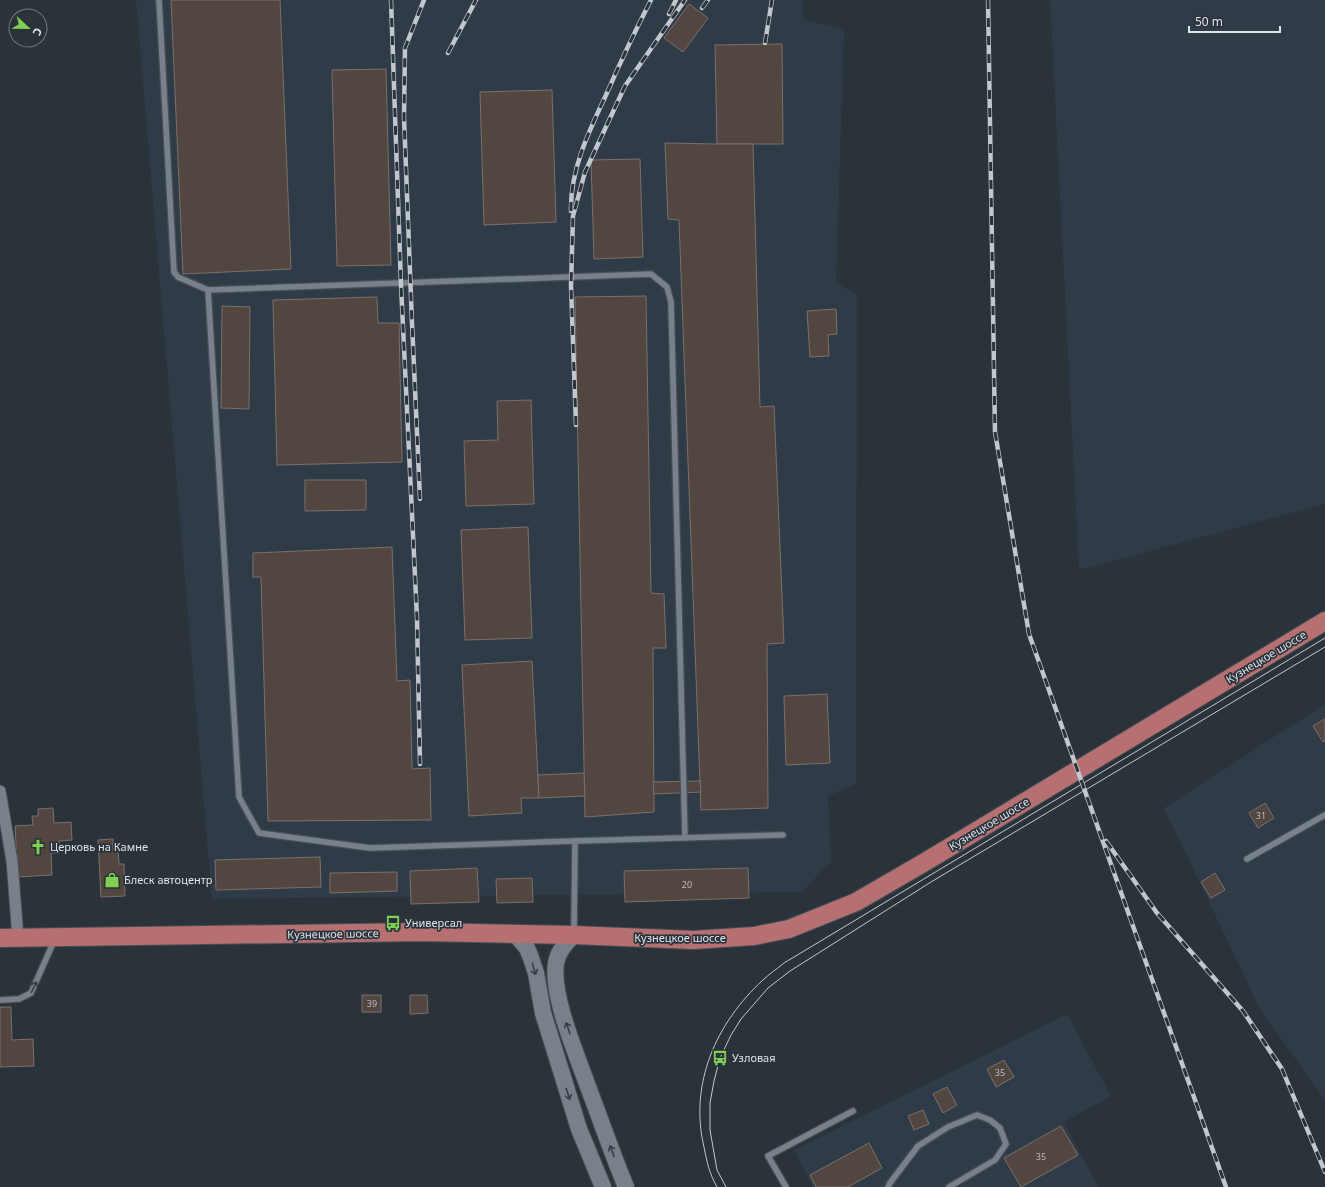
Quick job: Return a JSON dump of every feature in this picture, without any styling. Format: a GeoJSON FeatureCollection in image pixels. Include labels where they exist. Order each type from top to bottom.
{"type":"FeatureCollection","features":[{"type":"Feature","properties":{"kind":"main road","name":"Кузнецкое шоссе"},"geometry":{"type":"LineString","coordinates":[[0,938],[421,932],[574,935],[694,940],[754,936],[789,929],[856,902],[1325,621]]}},
{"type":"Feature","properties":{"kind":"main road"},"geometry":{"type":"LineString","coordinates":[[516,935],[527,948],[536,972],[543,1013],[562,1074],[580,1129],[603,1187]]}},
{"type":"Feature","properties":{"kind":"main road"},"geometry":{"type":"LineString","coordinates":[[574,935],[560,951],[556,963],[556,977],[561,1008],[581,1067],[626,1187]]}},
{"type":"Feature","properties":{"kind":"street"},"geometry":{"type":"LineString","coordinates":[[0,791],[12,861],[18,938]]}},
{"type":"Feature","properties":{"kind":"lane"},"geometry":{"type":"LineString","coordinates":[[159,0],[174,272],[178,277],[208,290],[651,274],[667,287],[671,302],[685,838]]}},
{"type":"Feature","properties":{"kind":"lane"},"geometry":{"type":"LineString","coordinates":[[208,290],[239,797],[259,833],[370,848],[783,834]]}},
{"type":"Feature","properties":{"kind":"lane"},"geometry":{"type":"LineString","coordinates":[[1247,859],[1325,815]]}},
{"type":"Feature","properties":{"kind":"lane"},"geometry":{"type":"LineString","coordinates":[[574,935],[575,841]]}},
{"type":"Feature","properties":{"kind":"lane"},"geometry":{"type":"LineString","coordinates":[[0,1000],[19,999],[31,993],[56,938]]}},
{"type":"Feature","properties":{"kind":"lane"},"geometry":{"type":"LineString","coordinates":[[786,1187],[768,1156],[853,1111]]}},
{"type":"Feature","properties":{"kind":"lane"},"geometry":{"type":"LineString","coordinates":[[888,1187],[918,1146],[948,1127],[977,1115],[990,1120],[1000,1128],[1006,1144],[995,1160],[949,1187]]}},
{"type":"Feature","properties":{"kind":"shaded area","name":"Универсал"},"geometry":{"type":"Polygon","coordinates":[[[136,0],[803,0],[803,19],[844,30],[836,283],[857,295],[856,784],[828,796],[831,861],[802,892],[212,899],[136,0]]]}},
{"type":"Feature","properties":{"kind":"shaded area"},"geometry":{"type":"Polygon","coordinates":[[[1050,0],[1325,0],[1325,504],[1079,570],[1050,0]]]}},
{"type":"Feature","properties":{"kind":"shaded area"},"geometry":{"type":"Polygon","coordinates":[[[1325,704],[1325,1100],[1261,1011],[1164,808],[1325,704]]]}},
{"type":"Feature","properties":{"kind":"shaded area"},"geometry":{"type":"Polygon","coordinates":[[[1067,1014],[1111,1096],[1064,1122],[1098,1187],[813,1187],[794,1150],[1067,1014]]]}},
{"type":"Feature","properties":{"kind":"building"},"geometry":{"type":"Polygon","coordinates":[[[171,0],[280,0],[291,269],[183,274],[171,0]]]}},
{"type":"Feature","properties":{"kind":"building"},"geometry":{"type":"Polygon","coordinates":[[[689,4],[708,18],[683,52],[664,38],[689,4]]]}},
{"type":"Feature","properties":{"kind":"building"},"geometry":{"type":"Polygon","coordinates":[[[782,44],[783,144],[717,144],[715,45],[782,44]]]}},
{"type":"Feature","properties":{"kind":"building"},"geometry":{"type":"Polygon","coordinates":[[[386,69],[391,265],[337,266],[332,70],[386,69]]]}},
{"type":"Feature","properties":{"kind":"building"},"geometry":{"type":"Polygon","coordinates":[[[552,90],[556,222],[484,225],[480,92],[552,90]]]}},
{"type":"Feature","properties":{"kind":"building"},"geometry":{"type":"Polygon","coordinates":[[[665,143],[753,144],[760,407],[774,406],[784,643],[767,644],[768,808],[701,810],[679,220],[668,219],[665,143]]]}},
{"type":"Feature","properties":{"kind":"building"},"geometry":{"type":"Polygon","coordinates":[[[640,159],[643,257],[594,259],[591,160],[640,159]]]}},
{"type":"Feature","properties":{"kind":"building"},"geometry":{"type":"Polygon","coordinates":[[[646,296],[651,593],[664,594],[666,648],[653,648],[654,812],[585,817],[575,297],[646,296]]]}},
{"type":"Feature","properties":{"kind":"building"},"geometry":{"type":"Polygon","coordinates":[[[377,297],[378,323],[399,323],[402,462],[277,465],[273,300],[377,297]]]}},
{"type":"Feature","properties":{"kind":"building"},"geometry":{"type":"Polygon","coordinates":[[[222,306],[250,307],[249,409],[221,408],[222,306]]]}},
{"type":"Feature","properties":{"kind":"building"},"geometry":{"type":"Polygon","coordinates":[[[836,309],[837,334],[828,335],[829,356],[810,357],[807,311],[836,309]]]}},
{"type":"Feature","properties":{"kind":"building"},"geometry":{"type":"Polygon","coordinates":[[[531,400],[534,504],[466,506],[464,441],[498,440],[497,401],[531,400]]]}},
{"type":"Feature","properties":{"kind":"building"},"geometry":{"type":"Polygon","coordinates":[[[305,480],[366,480],[366,510],[305,511],[305,480]]]}},
{"type":"Feature","properties":{"kind":"building"},"geometry":{"type":"Polygon","coordinates":[[[528,527],[532,638],[465,640],[461,530],[528,527]]]}},
{"type":"Feature","properties":{"kind":"building"},"geometry":{"type":"Polygon","coordinates":[[[392,547],[397,681],[410,680],[412,769],[430,768],[431,820],[268,821],[261,577],[253,577],[253,553],[392,547]]]}},
{"type":"Feature","properties":{"kind":"building"},"geometry":{"type":"Polygon","coordinates":[[[532,661],[539,798],[521,798],[522,813],[469,816],[462,665],[532,661]]]}},
{"type":"Feature","properties":{"kind":"building"},"geometry":{"type":"Polygon","coordinates":[[[827,694],[830,763],[786,765],[784,696],[827,694]]]}},
{"type":"Feature","properties":{"kind":"building"},"geometry":{"type":"Polygon","coordinates":[[[1325,719],[1325,741],[1323,742],[1313,726],[1325,719]]]}},
{"type":"Feature","properties":{"kind":"building"},"geometry":{"type":"Polygon","coordinates":[[[584,773],[585,796],[539,798],[538,775],[584,773]]]}},
{"type":"Feature","properties":{"kind":"building"},"geometry":{"type":"Polygon","coordinates":[[[700,781],[701,792],[654,794],[653,782],[700,781]]]}},
{"type":"Feature","properties":{"kind":"building"},"geometry":{"type":"Polygon","coordinates":[[[1265,803],[1274,818],[1258,828],[1249,813],[1265,803]]]}},
{"type":"Feature","properties":{"kind":"building","name":"Церковь на Камне"},"geometry":{"type":"Polygon","coordinates":[[[53,808],[54,823],[71,822],[72,840],[59,841],[60,853],[51,853],[52,875],[18,877],[15,826],[33,825],[32,816],[38,816],[38,809],[53,808]]]}},
{"type":"Feature","properties":{"kind":"building","name":"Блеск автоцентр"},"geometry":{"type":"Polygon","coordinates":[[[113,839],[113,849],[118,848],[119,864],[124,864],[125,896],[101,897],[98,840],[113,839]]]}},
{"type":"Feature","properties":{"kind":"building"},"geometry":{"type":"Polygon","coordinates":[[[320,857],[321,887],[216,890],[215,860],[320,857]]]}},
{"type":"Feature","properties":{"kind":"building"},"geometry":{"type":"Polygon","coordinates":[[[477,868],[479,902],[411,904],[410,871],[477,868]]]}},
{"type":"Feature","properties":{"kind":"building"},"geometry":{"type":"Polygon","coordinates":[[[748,868],[749,898],[625,902],[624,871],[748,868]]]}},
{"type":"Feature","properties":{"kind":"building"},"geometry":{"type":"Polygon","coordinates":[[[397,872],[397,891],[330,893],[330,873],[397,872]]]}},
{"type":"Feature","properties":{"kind":"building"},"geometry":{"type":"Polygon","coordinates":[[[1215,873],[1225,890],[1211,898],[1201,882],[1215,873]]]}},
{"type":"Feature","properties":{"kind":"building"},"geometry":{"type":"Polygon","coordinates":[[[532,878],[533,902],[497,903],[496,879],[532,878]]]}},
{"type":"Feature","properties":{"kind":"building"},"geometry":{"type":"Polygon","coordinates":[[[362,995],[381,995],[381,1012],[362,1012],[362,995]]]}},
{"type":"Feature","properties":{"kind":"building"},"geometry":{"type":"Polygon","coordinates":[[[410,995],[427,995],[428,1013],[410,1014],[410,995]]]}},
{"type":"Feature","properties":{"kind":"building"},"geometry":{"type":"Polygon","coordinates":[[[0,1007],[11,1007],[12,1040],[33,1039],[34,1066],[0,1067],[0,1007]]]}},
{"type":"Feature","properties":{"kind":"building"},"geometry":{"type":"Polygon","coordinates":[[[1004,1060],[1014,1077],[996,1087],[987,1069],[1004,1060]]]}},
{"type":"Feature","properties":{"kind":"building"},"geometry":{"type":"Polygon","coordinates":[[[947,1087],[957,1105],[943,1113],[933,1094],[947,1087]]]}},
{"type":"Feature","properties":{"kind":"building"},"geometry":{"type":"Polygon","coordinates":[[[923,1110],[929,1124],[914,1130],[908,1116],[923,1110]]]}},
{"type":"Feature","properties":{"kind":"building"},"geometry":{"type":"Polygon","coordinates":[[[1061,1126],[1078,1155],[1021,1187],[1004,1158],[1061,1126]]]}},
{"type":"Feature","properties":{"kind":"building"},"geometry":{"type":"Polygon","coordinates":[[[869,1143],[882,1168],[848,1187],[816,1187],[810,1175],[869,1143]]]}},
{"type":"Feature","properties":{"kind":"tram line"},"geometry":{"type":"LineString","coordinates":[[717,1187],[707,1163],[700,1124],[700,1100],[704,1078],[710,1056],[732,1015],[746,997],[765,978],[784,963],[1325,638]]}},
{"type":"Feature","properties":{"kind":"tram line"},"geometry":{"type":"LineString","coordinates":[[726,1187],[717,1170],[710,1130],[710,1103],[714,1081],[720,1058],[731,1035],[741,1019],[768,988],[790,971],[931,882],[1325,647]]}},
{"type":"Feature","properties":{"kind":"railway"},"geometry":{"type":"LineString","coordinates":[[391,0],[401,285],[417,618],[420,764]]}},
{"type":"Feature","properties":{"kind":"railway"},"geometry":{"type":"LineString","coordinates":[[420,499],[404,117],[405,48],[424,0]]}},
{"type":"Feature","properties":{"kind":"railway"},"geometry":{"type":"LineString","coordinates":[[448,53],[476,0]]}},
{"type":"Feature","properties":{"kind":"railway"},"geometry":{"type":"LineString","coordinates":[[571,211],[577,166],[587,137],[622,59],[651,0]]}},
{"type":"Feature","properties":{"kind":"railway"},"geometry":{"type":"LineString","coordinates":[[669,14],[676,0]]}},
{"type":"Feature","properties":{"kind":"railway"},"geometry":{"type":"LineString","coordinates":[[576,425],[571,286],[573,216],[585,172],[625,86],[685,0]]}},
{"type":"Feature","properties":{"kind":"railway"},"geometry":{"type":"LineString","coordinates":[[702,8],[708,0]]}},
{"type":"Feature","properties":{"kind":"railway"},"geometry":{"type":"LineString","coordinates":[[765,43],[772,0]]}},
{"type":"Feature","properties":{"kind":"railway"},"geometry":{"type":"LineString","coordinates":[[988,0],[995,432],[1029,634],[1226,1187]]}},
{"type":"Feature","properties":{"kind":"railway"},"geometry":{"type":"LineString","coordinates":[[1106,841],[1157,913],[1243,1011],[1282,1069],[1325,1172]]}},
{"type":"Feature","properties":{"kind":"place","name":"Церковь на Камне"},"geometry":{"type":"Point","coordinates":[38,847]}},
{"type":"Feature","properties":{"kind":"place","name":"Блеск автоцентр"},"geometry":{"type":"Point","coordinates":[112,880]}},
{"type":"Feature","properties":{"kind":"place","name":"Универсал"},"geometry":{"type":"Point","coordinates":[393,923]}},
{"type":"Feature","properties":{"kind":"place","name":"Узловая"},"geometry":{"type":"Point","coordinates":[720,1058]}}]}
